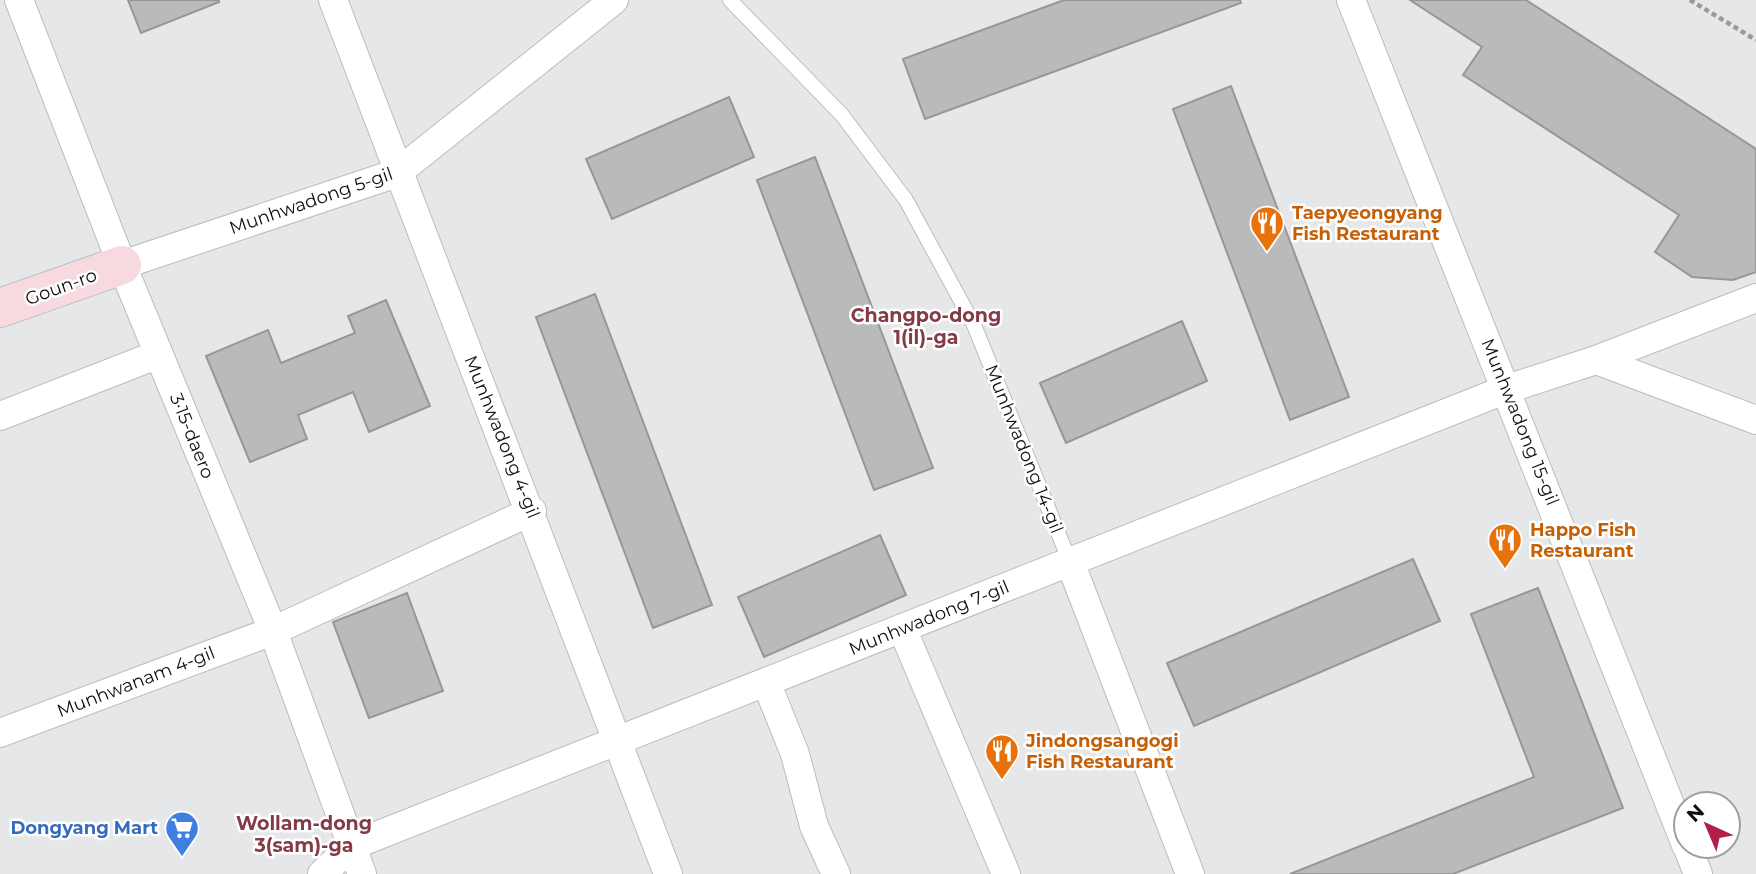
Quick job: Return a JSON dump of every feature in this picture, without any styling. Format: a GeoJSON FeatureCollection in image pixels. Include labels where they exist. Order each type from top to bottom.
{"type":"FeatureCollection","features":[{"type":"Feature","properties":{"kind":"main road","name":"Goun-ro"},"geometry":{"type":"LineString","coordinates":[[0,308],[122,265]]}},
{"type":"Feature","properties":{"kind":"street","name":"3·15-daero"},"geometry":{"type":"LineString","coordinates":[[19,0],[122,265],[273,631],[362,874]]}},
{"type":"Feature","properties":{"kind":"street","name":"Munhwadong 4-gil"},"geometry":{"type":"LineString","coordinates":[[333,0],[397,173],[531,511],[668,874]]}},
{"type":"Feature","properties":{"kind":"street","name":"Munhwadong 5-gil"},"geometry":{"type":"LineString","coordinates":[[122,265],[397,173],[614,0]]}},
{"type":"Feature","properties":{"kind":"street","name":"Munhwadong 15-gil"},"geometry":{"type":"LineString","coordinates":[[1351,0],[1672,809]]}},
{"type":"Feature","properties":{"kind":"street","name":"Munhwadong 7-gil"},"geometry":{"type":"LineString","coordinates":[[351,846],[1507,389],[1596,360],[1756,298]]}},
{"type":"Feature","properties":{"kind":"street"},"geometry":{"type":"LineString","coordinates":[[0,416],[159,354]]}},
{"type":"Feature","properties":{"kind":"street"},"geometry":{"type":"LineString","coordinates":[[1596,360],[1756,420]]}},
{"type":"Feature","properties":{"kind":"street","name":"Munhwanam 4-gil"},"geometry":{"type":"LineString","coordinates":[[0,733],[273,631],[531,511]]}},
{"type":"Feature","properties":{"kind":"street","name":"Munhwadong 14-gil"},"geometry":{"type":"LineString","coordinates":[[1069,562],[1190,874]]}},
{"type":"Feature","properties":{"kind":"street"},"geometry":{"type":"LineString","coordinates":[[902,628],[1006,874]]}},
{"type":"Feature","properties":{"kind":"street"},"geometry":{"type":"LineString","coordinates":[[766,682],[795,754],[814,826],[836,874]]}},
{"type":"Feature","properties":{"kind":"street"},"geometry":{"type":"LineString","coordinates":[[322,874],[351,846]]}},
{"type":"Feature","properties":{"kind":"lane","name":"Munhwadong 14-gil"},"geometry":{"type":"LineString","coordinates":[[730,0],[842,115],[906,200],[974,326],[1069,562]]}},
{"type":"Feature","properties":{"kind":"path"},"geometry":{"type":"LineString","coordinates":[[1690,0],[1756,40]]}},
{"type":"Feature","properties":{"kind":"building"},"geometry":{"type":"Polygon","coordinates":[[[128,0],[219,0],[219,2],[141,33],[128,0]]]}},
{"type":"Feature","properties":{"kind":"building"},"geometry":{"type":"Polygon","coordinates":[[[1064,0],[1240,0],[1241,3],[925,119],[903,59],[1064,0]]]}},
{"type":"Feature","properties":{"kind":"building"},"geometry":{"type":"Polygon","coordinates":[[[1410,0],[1526,0],[1756,149],[1756,272],[1733,280],[1692,277],[1655,252],[1679,215],[1463,75],[1482,47],[1410,0]]]}},
{"type":"Feature","properties":{"kind":"building"},"geometry":{"type":"Polygon","coordinates":[[[1231,86],[1349,397],[1290,420],[1173,109],[1231,86]]]}},
{"type":"Feature","properties":{"kind":"building"},"geometry":{"type":"Polygon","coordinates":[[[729,97],[754,157],[612,219],[586,159],[729,97]]]}},
{"type":"Feature","properties":{"kind":"building"},"geometry":{"type":"Polygon","coordinates":[[[815,157],[933,468],[874,490],[757,180],[815,157]]]}},
{"type":"Feature","properties":{"kind":"building"},"geometry":{"type":"Polygon","coordinates":[[[595,294],[712,605],[653,628],[536,317],[595,294]]]}},
{"type":"Feature","properties":{"kind":"building"},"geometry":{"type":"Polygon","coordinates":[[[386,300],[430,406],[369,432],[353,392],[298,415],[307,439],[250,462],[206,356],[268,330],[281,363],[355,333],[348,316],[386,300]]]}},
{"type":"Feature","properties":{"kind":"building"},"geometry":{"type":"Polygon","coordinates":[[[1182,321],[1207,381],[1066,443],[1040,383],[1182,321]]]}},
{"type":"Feature","properties":{"kind":"building"},"geometry":{"type":"Polygon","coordinates":[[[880,535],[906,595],[764,657],[738,597],[880,535]]]}},
{"type":"Feature","properties":{"kind":"building"},"geometry":{"type":"Polygon","coordinates":[[[1413,559],[1440,621],[1194,726],[1167,663],[1413,559]]]}},
{"type":"Feature","properties":{"kind":"building"},"geometry":{"type":"Polygon","coordinates":[[[1538,588],[1623,808],[1453,874],[1290,874],[1534,777],[1471,614],[1538,588]]]}},
{"type":"Feature","properties":{"kind":"building"},"geometry":{"type":"Polygon","coordinates":[[[407,593],[443,691],[369,718],[333,622],[407,593]]]}},
{"type":"Feature","properties":{"kind":"place","name":"Taepyeongyang Fish Restaurant"},"geometry":{"type":"Point","coordinates":[1267,253]}},
{"type":"Feature","properties":{"kind":"place","name":"Happo Fish Restaurant"},"geometry":{"type":"Point","coordinates":[1505,570]}},
{"type":"Feature","properties":{"kind":"place","name":"Jindongsangogi Fish Restaurant"},"geometry":{"type":"Point","coordinates":[1002,781]}},
{"type":"Feature","properties":{"kind":"place","name":"Dongyang Mart"},"geometry":{"type":"Point","coordinates":[182,858]}},
{"type":"Feature","properties":{"kind":"district","name":"Changpo-dong 1(il)-ga"},"geometry":{"type":"Point","coordinates":[926,326]}},
{"type":"Feature","properties":{"kind":"district","name":"Wollam-dong 3(sam)-ga"},"geometry":{"type":"Point","coordinates":[304,834]}}]}
